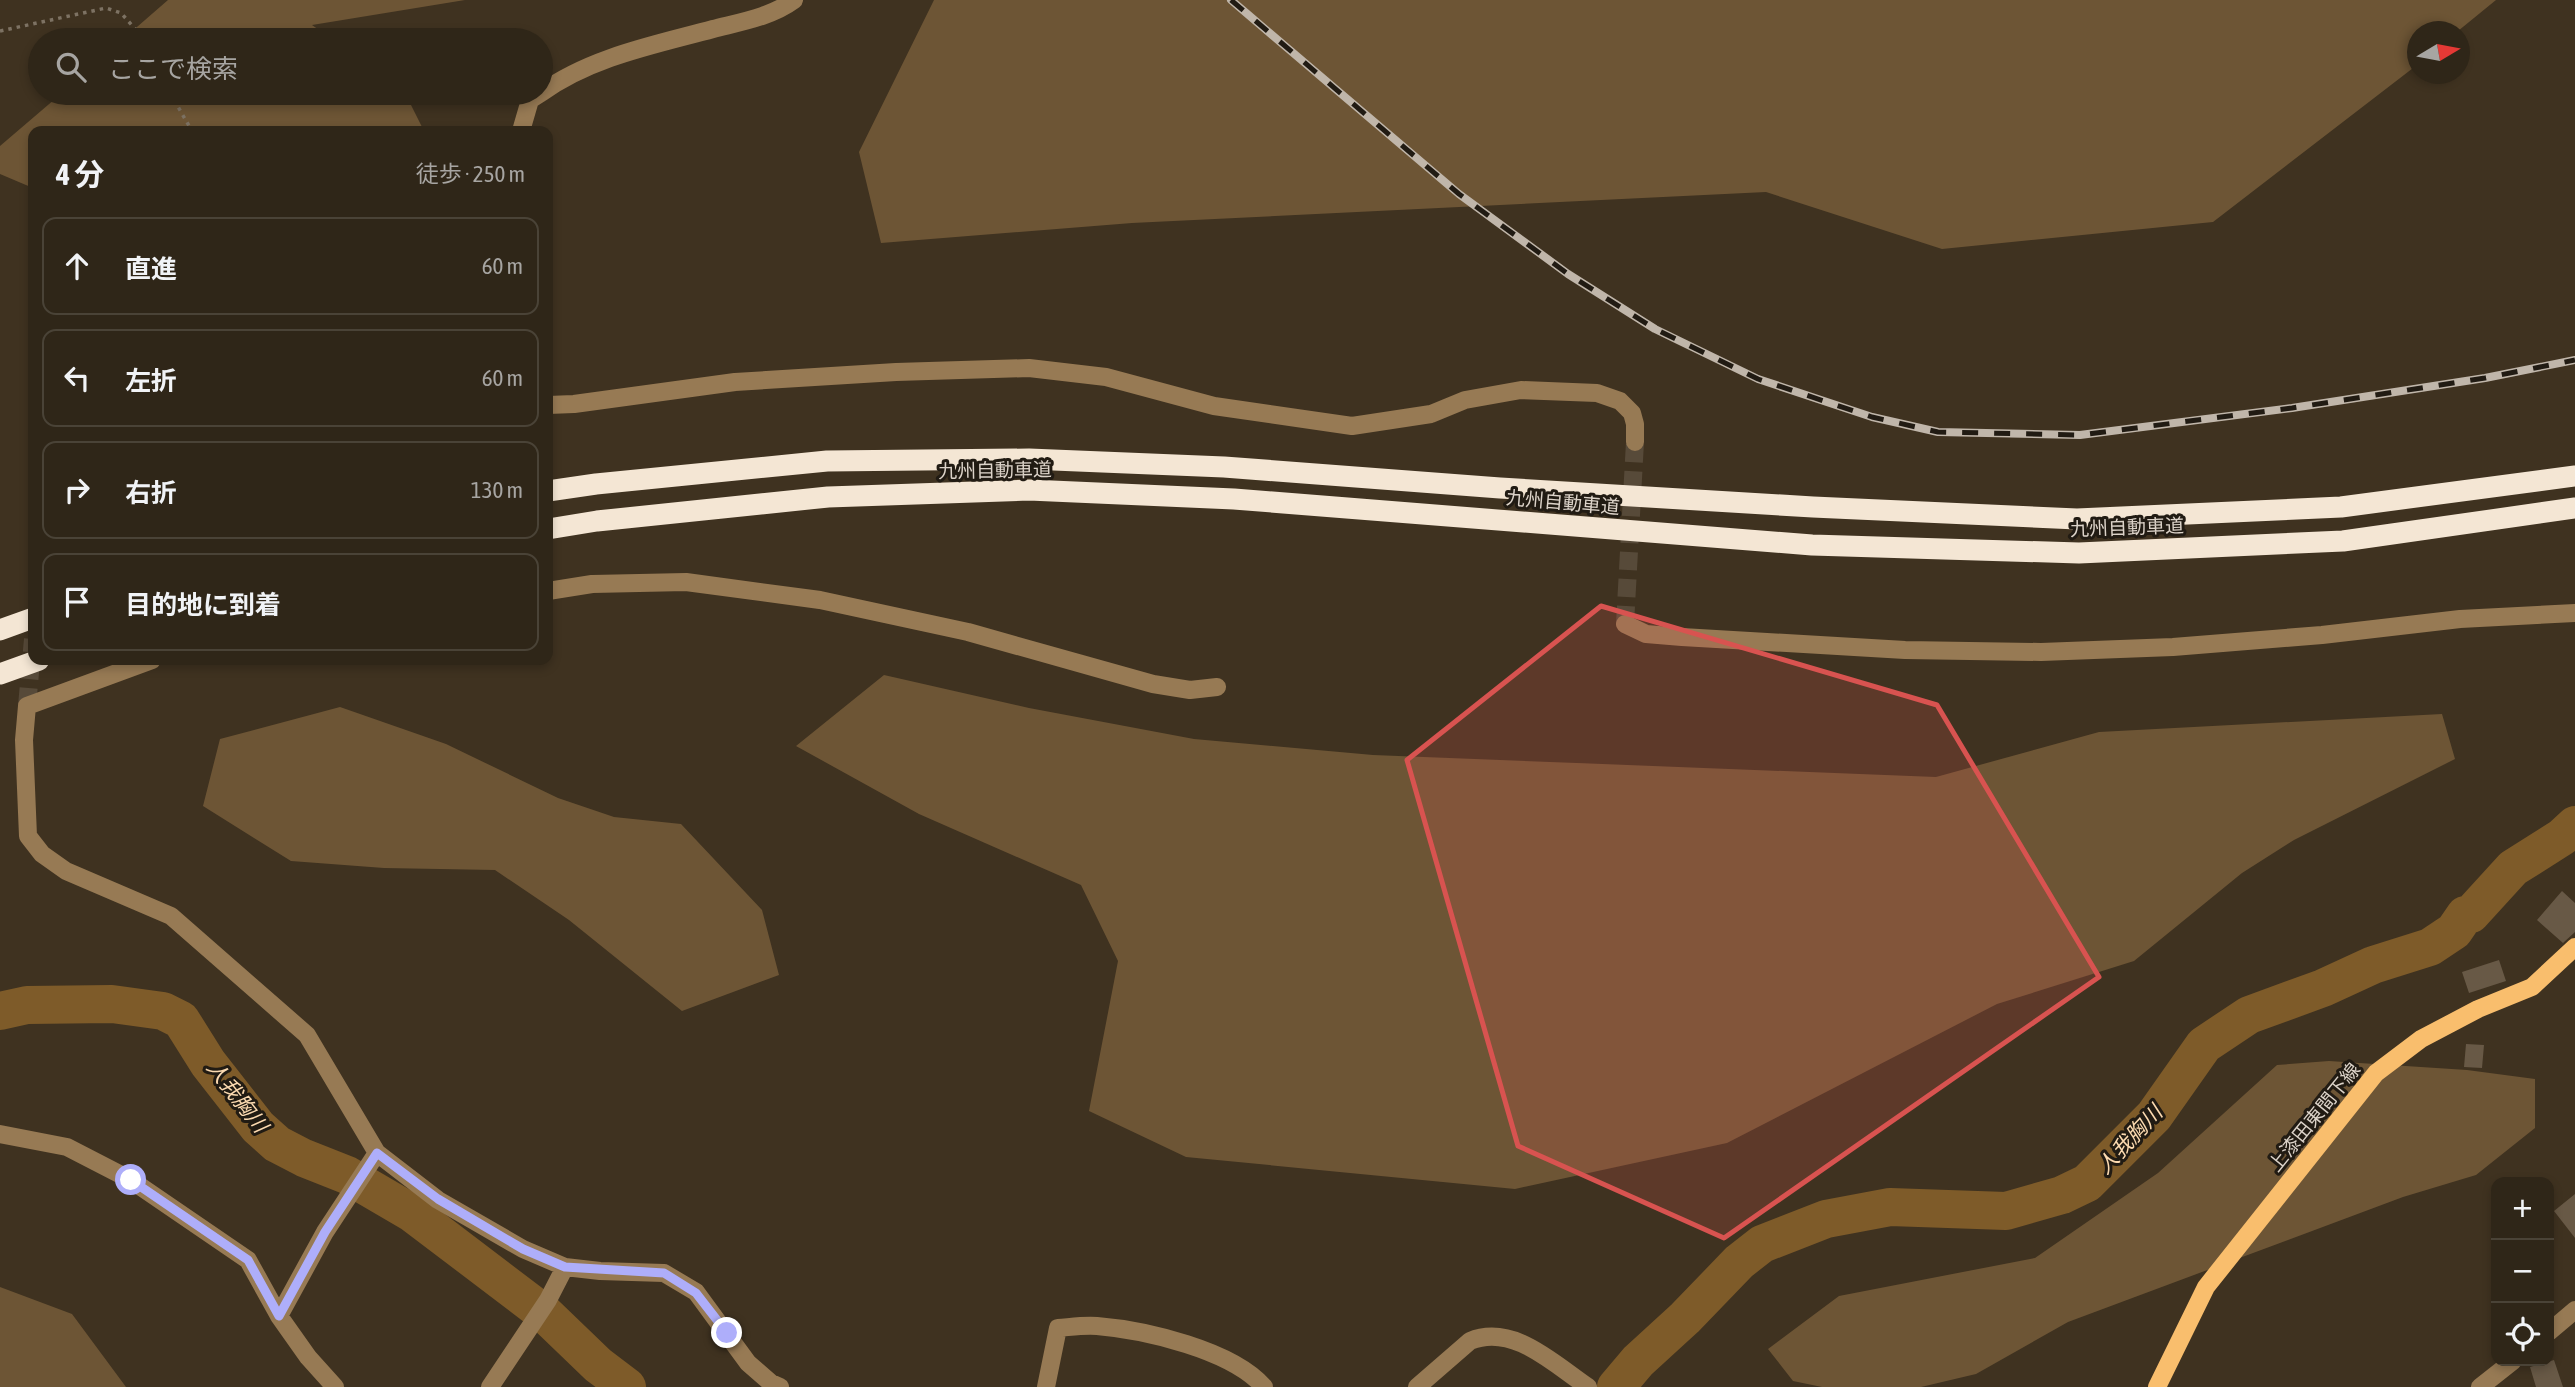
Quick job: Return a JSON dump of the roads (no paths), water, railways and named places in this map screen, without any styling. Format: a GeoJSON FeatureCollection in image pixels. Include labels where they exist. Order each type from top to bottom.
{"type":"FeatureCollection","features":[{"type":"Feature","properties":{"kind":"highway","name":"九州自動車道"},"geometry":{"type":"LineString","coordinates":[[553,490],[827,461],[1029,459],[1224,467],[1500,488],[1813,507],[2077,519],[2341,506],[2575,476]]}},
{"type":"Feature","properties":{"kind":"highway","name":"九州自動車道"},"geometry":{"type":"LineString","coordinates":[[553,528],[597,521],[828,498],[1029,490],[1234,499],[1812,545],[2079,553],[2343,541],[2575,508]]}},
{"type":"Feature","properties":{"kind":"highway"},"geometry":{"type":"LineString","coordinates":[[0,630],[28,620]]}},
{"type":"Feature","properties":{"kind":"highway"},"geometry":{"type":"LineString","coordinates":[[0,674],[28,664]]}},
{"type":"Feature","properties":{"kind":"main road","name":"上漆田東間下線"},"geometry":{"type":"LineString","coordinates":[[2157,1387],[2206,1287],[2376,1073],[2421,1039],[2478,1009],[2532,987],[2575,947]]}},
{"type":"Feature","properties":{"kind":"street"},"geometry":{"type":"LineString","coordinates":[[553,84],[590,65],[640,48],[761,17],[794,0]]}},
{"type":"Feature","properties":{"kind":"street"},"geometry":{"type":"LineString","coordinates":[[522,126],[529,105]]}},
{"type":"Feature","properties":{"kind":"street"},"geometry":{"type":"LineString","coordinates":[[553,405],[735,382],[896,372],[1029,368],[1106,377],[1214,406],[1352,426],[1431,414],[1465,400],[1521,390],[1597,393],[1620,401],[1632,412],[1635,424],[1634,442]]}},
{"type":"Feature","properties":{"kind":"street"},"geometry":{"type":"LineString","coordinates":[[553,590],[592,584],[686,582],[820,600],[968,632],[1153,684],[1190,690],[1217,687]]}},
{"type":"Feature","properties":{"kind":"street"},"geometry":{"type":"LineString","coordinates":[[1625,624],[1646,634],[1682,637],[1905,650],[2041,652],[2173,647],[2322,635],[2459,619],[2575,612]]}},
{"type":"Feature","properties":{"kind":"street"},"geometry":{"type":"LineString","coordinates":[[138,665],[27,706],[24,740],[28,836],[42,855],[66,871],[171,916],[307,1035],[377,1153],[438,1199],[523,1249],[565,1267],[664,1273],[696,1293],[748,1363],[780,1387]]}},
{"type":"Feature","properties":{"kind":"street"},"geometry":{"type":"LineString","coordinates":[[0,1134],[67,1147],[131,1180],[248,1260],[279,1316],[308,1357],[335,1387]]}},
{"type":"Feature","properties":{"kind":"street"},"geometry":{"type":"LineString","coordinates":[[279,1316],[325,1232],[377,1153]]}},
{"type":"Feature","properties":{"kind":"street"},"geometry":{"type":"LineString","coordinates":[[490,1387],[548,1300],[565,1267]]}},
{"type":"Feature","properties":{"kind":"street"},"geometry":{"type":"LineString","coordinates":[[2554,1328],[2575,1310]]}},
{"type":"Feature","properties":{"kind":"street"},"geometry":{"type":"LineString","coordinates":[[1046,1387],[1058,1328],[1085,1326],[1159,1337],[1218,1355],[1264,1387]]}},
{"type":"Feature","properties":{"kind":"street"},"geometry":{"type":"LineString","coordinates":[[1417,1387],[1470,1341],[1493,1336],[1520,1342],[1588,1387]]}},
{"type":"Feature","properties":{"kind":"street"},"geometry":{"type":"LineString","coordinates":[[2480,1387],[2507,1366]]}},
{"type":"Feature","properties":{"kind":"waterway","name":"人我胸川"},"geometry":{"type":"LineString","coordinates":[[1616,1387],[1638,1361],[1685,1318],[1739,1262],[1762,1244],[1826,1219],[1890,1207],[2006,1211],[2062,1195],[2087,1183],[2154,1116],[2204,1045],[2249,1015],[2323,988],[2373,965],[2430,947],[2454,931],[2465,915],[2471,914],[2513,868],[2562,837],[2575,825]]}},
{"type":"Feature","properties":{"kind":"waterway","name":"人我胸川"},"geometry":{"type":"LineString","coordinates":[[0,1011],[27,1005],[112,1004],[163,1011],[181,1020],[208,1063],[258,1127],[277,1144],[347,1175],[412,1213],[545,1314],[598,1365],[627,1387]]}},
{"type":"Feature","properties":{"kind":"tunnel"},"geometry":{"type":"LineString","coordinates":[[1625,624],[1635,442]]}},
{"type":"Feature","properties":{"kind":"tunnel"},"geometry":{"type":"LineString","coordinates":[[27,706],[31,665]]}},
{"type":"Feature","properties":{"kind":"railway"},"geometry":{"type":"LineString","coordinates":[[1231,0],[1459,194],[1568,274],[1655,329],[1758,379],[1872,417],[1938,432],[2080,435],[2292,408],[2485,378],[2575,360]]}}]}
